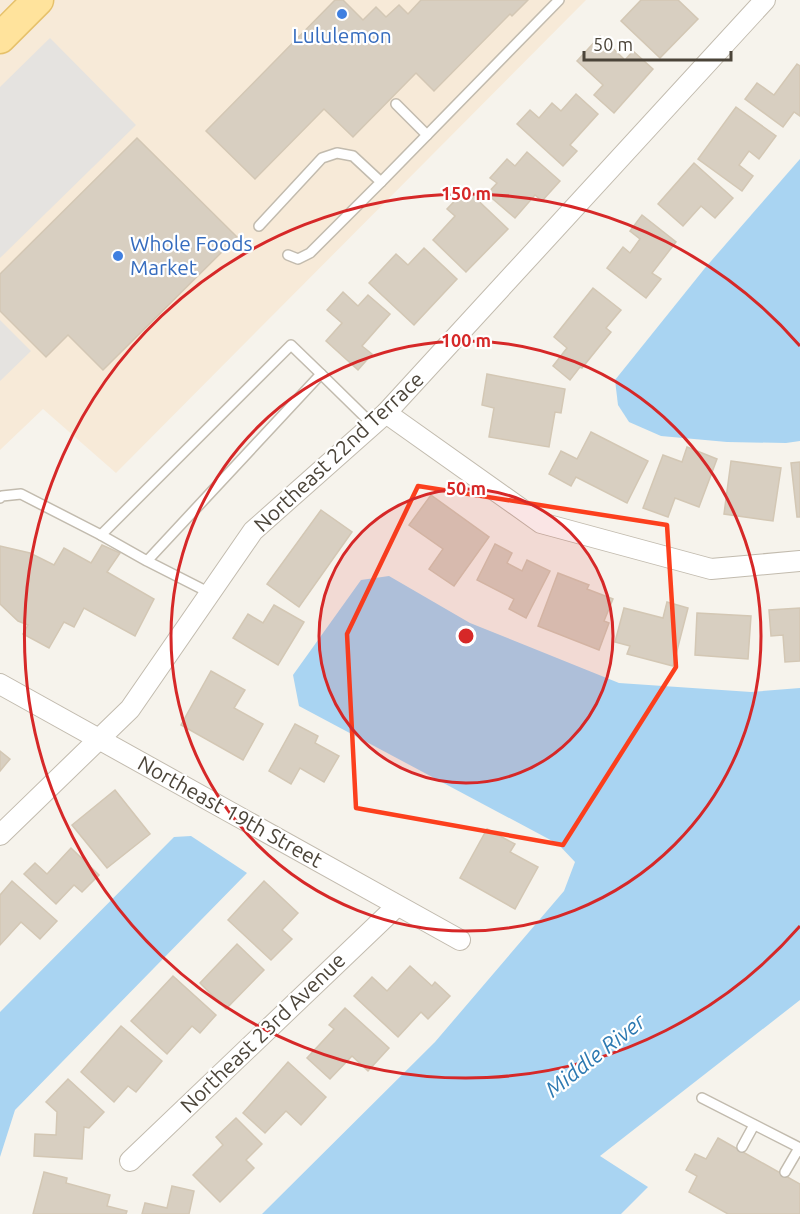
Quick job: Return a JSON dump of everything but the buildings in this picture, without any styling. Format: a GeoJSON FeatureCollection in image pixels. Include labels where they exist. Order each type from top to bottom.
{"type":"FeatureCollection","features":[{"type":"Feature","properties":{"kind":"main road"},"geometry":{"type":"LineString","coordinates":[[0,38],[34,1]]}},
{"type":"Feature","properties":{"kind":"street","name":"Northeast 22nd Terrace"},"geometry":{"type":"LineString","coordinates":[[0,835],[130,709],[253,531],[380,419],[765,0]]}},
{"type":"Feature","properties":{"kind":"street"},"geometry":{"type":"LineString","coordinates":[[380,419],[541,523],[711,569],[800,561]]}},
{"type":"Feature","properties":{"kind":"street","name":"Northeast 19th Street"},"geometry":{"type":"LineString","coordinates":[[0,684],[460,940]]}},
{"type":"Feature","properties":{"kind":"street","name":"Northeast 23rd Avenue"},"geometry":{"type":"LineString","coordinates":[[130,1161],[397,906]]}},
{"type":"Feature","properties":{"kind":"lane"},"geometry":{"type":"LineString","coordinates":[[288,255],[298,259],[310,253],[559,0]]}},
{"type":"Feature","properties":{"kind":"lane"},"geometry":{"type":"LineString","coordinates":[[396,104],[427,135]]}},
{"type":"Feature","properties":{"kind":"lane"},"geometry":{"type":"LineString","coordinates":[[259,226],[322,158],[336,153],[353,156],[381,182]]}},
{"type":"Feature","properties":{"kind":"lane"},"geometry":{"type":"LineString","coordinates":[[101,535],[291,345],[321,374],[380,419]]}},
{"type":"Feature","properties":{"kind":"lane"},"geometry":{"type":"LineString","coordinates":[[147,561],[321,374]]}},
{"type":"Feature","properties":{"kind":"lane"},"geometry":{"type":"LineString","coordinates":[[0,498],[21,494],[210,593]]}},
{"type":"Feature","properties":{"kind":"lane"},"geometry":{"type":"LineString","coordinates":[[702,1098],[799,1148],[785,1172]]}},
{"type":"Feature","properties":{"kind":"lane"},"geometry":{"type":"LineString","coordinates":[[742,1147],[754,1125]]}},
{"type":"Feature","properties":{"kind":"highlighted area"},"geometry":{"type":"Polygon","coordinates":[[[418,486],[667,525],[676,667],[563,845],[356,808],[347,634],[418,486]]]}},
{"type":"Feature","properties":{"kind":"shaded area"},"geometry":{"type":"Polygon","coordinates":[[[0,0],[586,0],[116,473],[43,409],[0,450],[0,0]]]}},
{"type":"Feature","properties":{"kind":"shaded area"},"geometry":{"type":"Polygon","coordinates":[[[50,38],[136,125],[0,258],[0,87],[50,38]]]}},
{"type":"Feature","properties":{"kind":"shaded area"},"geometry":{"type":"Polygon","coordinates":[[[0,320],[31,351],[0,381],[0,320]]]}},
{"type":"Feature","properties":{"kind":"water"},"geometry":{"type":"Polygon","coordinates":[[[800,159],[800,441],[786,443],[727,442],[661,436],[629,422],[618,405],[615,380],[705,268],[800,159]]]}},
{"type":"Feature","properties":{"kind":"water","name":"Middle River"},"geometry":{"type":"Polygon","coordinates":[[[389,576],[470,623],[619,683],[751,692],[800,688],[800,1000],[600,1156],[648,1187],[621,1214],[262,1214],[435,1042],[564,891],[575,862],[558,844],[299,706],[293,675],[361,580],[389,576]]]}},
{"type":"Feature","properties":{"kind":"water"},"geometry":{"type":"Polygon","coordinates":[[[191,836],[247,873],[15,1110],[0,1157],[0,1012],[174,837],[191,836]]]}},
{"type":"Feature","properties":{"kind":"place","name":"Lululemon"},"geometry":{"type":"Point","coordinates":[342,14]}},
{"type":"Feature","properties":{"kind":"place","name":"Whole Foods Market"},"geometry":{"type":"Point","coordinates":[118,256]}}]}
